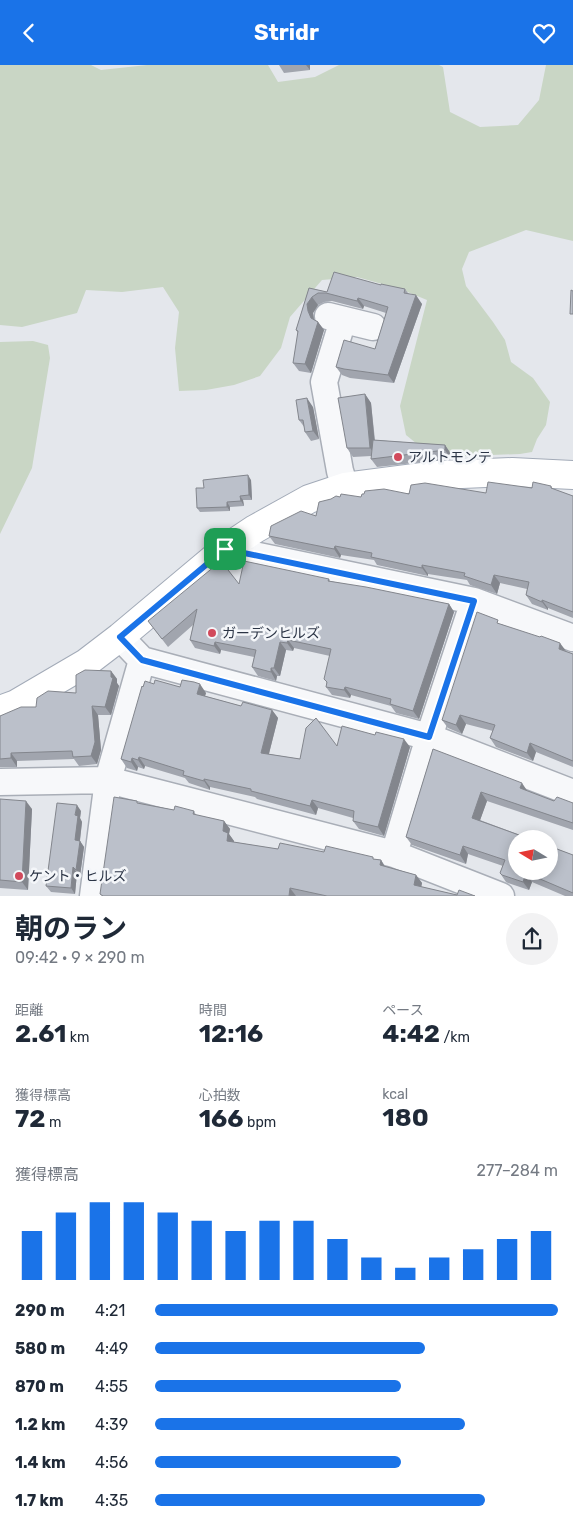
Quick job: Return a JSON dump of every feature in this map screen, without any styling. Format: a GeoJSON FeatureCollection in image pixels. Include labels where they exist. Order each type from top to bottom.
{"type":"FeatureCollection","features":[{"type":"Feature","properties":{"kind":"main road"},"geometry":{"type":"LineString","coordinates":[[0,710],[16,704],[86,663],[225,549],[255,529],[309,499],[345,487],[438,475],[512,472],[573,475]]}},
{"type":"Feature","properties":{"kind":"street"},"geometry":{"type":"LineString","coordinates":[[345,487],[340,471],[324,382],[336,318],[373,327]]}},
{"type":"Feature","properties":{"kind":"street"},"geometry":{"type":"LineString","coordinates":[[225,549],[474,601],[573,638]]}},
{"type":"Feature","properties":{"kind":"street"},"geometry":{"type":"LineString","coordinates":[[394,854],[429,737],[474,601]]}},
{"type":"Feature","properties":{"kind":"street"},"geometry":{"type":"LineString","coordinates":[[120,637],[142,660],[429,737],[573,793]]}},
{"type":"Feature","properties":{"kind":"street"},"geometry":{"type":"LineString","coordinates":[[93,896],[108,780],[142,660]]}},
{"type":"Feature","properties":{"kind":"street"},"geometry":{"type":"LineString","coordinates":[[0,782],[108,780],[394,854],[501,896]]}},
{"type":"Feature","properties":{"kind":"green space"},"geometry":{"type":"Polygon","coordinates":[[[0,65],[91,65],[101,70],[147,65],[268,65],[278,82],[315,77],[339,65],[439,65],[443,67],[450,112],[480,127],[518,125],[539,100],[546,65],[573,65],[573,241],[526,230],[469,252],[462,269],[466,286],[505,340],[511,362],[533,378],[550,402],[546,425],[537,439],[532,452],[466,456],[437,453],[422,448],[406,435],[400,406],[427,300],[400,289],[357,277],[322,280],[290,317],[281,348],[260,376],[234,385],[206,390],[179,391],[175,348],[179,312],[163,287],[122,292],[86,290],[77,313],[22,327],[0,325],[0,65]]]}},
{"type":"Feature","properties":{"kind":"green space"},"geometry":{"type":"Polygon","coordinates":[[[33,341],[48,345],[50,358],[32,468],[0,534],[0,342],[33,341]]]}},
{"type":"Feature","properties":{"kind":"building"},"geometry":{"type":"Polygon","coordinates":[[[334,272],[381,285],[405,289],[404,293],[416,295],[388,375],[336,367],[344,340],[375,349],[388,307],[358,298],[357,301],[326,293],[318,293],[307,304],[311,318],[318,322],[305,364],[293,363],[298,331],[296,330],[309,288],[327,292],[334,272]]]}},
{"type":"Feature","properties":{"kind":"building"},"geometry":{"type":"Polygon","coordinates":[[[571,290],[573,291],[573,314],[570,314],[571,290]]]}},
{"type":"Feature","properties":{"kind":"building"},"geometry":{"type":"Polygon","coordinates":[[[365,394],[370,448],[347,448],[338,398],[365,394]]]}},
{"type":"Feature","properties":{"kind":"building"},"geometry":{"type":"Polygon","coordinates":[[[307,398],[313,431],[305,432],[303,420],[299,420],[296,400],[307,398]]]}},
{"type":"Feature","properties":{"kind":"building"},"geometry":{"type":"Polygon","coordinates":[[[373,440],[445,445],[445,450],[371,459],[373,440]]]}},
{"type":"Feature","properties":{"kind":"building"},"geometry":{"type":"Polygon","coordinates":[[[248,475],[249,495],[240,496],[241,501],[227,502],[227,507],[197,508],[196,488],[204,488],[203,480],[248,475]]]}},
{"type":"Feature","properties":{"kind":"building"},"geometry":{"type":"Polygon","coordinates":[[[488,482],[532,488],[533,482],[551,486],[551,488],[573,496],[573,612],[526,595],[529,582],[494,575],[491,585],[464,576],[465,573],[422,565],[422,568],[371,557],[372,553],[335,546],[334,549],[269,536],[271,526],[301,511],[316,516],[319,502],[336,496],[340,497],[341,494],[361,497],[365,491],[384,489],[409,494],[411,485],[425,483],[486,493],[488,482]]]}},
{"type":"Feature","properties":{"kind":"building"},"geometry":{"type":"Polygon","coordinates":[[[221,561],[239,584],[244,561],[329,579],[328,581],[449,604],[413,711],[390,704],[391,699],[345,687],[344,690],[326,687],[327,682],[324,679],[331,649],[288,640],[287,643],[280,642],[274,668],[271,668],[271,672],[252,667],[256,650],[215,642],[214,646],[190,640],[197,609],[162,639],[148,621],[221,561]]]}},
{"type":"Feature","properties":{"kind":"building"},"geometry":{"type":"Polygon","coordinates":[[[477,612],[498,620],[497,623],[560,643],[559,649],[573,654],[573,761],[530,743],[527,753],[490,738],[495,725],[460,715],[456,725],[442,720],[477,612]]]}},
{"type":"Feature","properties":{"kind":"building"},"geometry":{"type":"Polygon","coordinates":[[[85,670],[111,671],[111,677],[113,678],[105,707],[92,706],[95,742],[91,756],[73,757],[72,751],[11,753],[11,758],[0,759],[0,716],[21,707],[36,707],[37,698],[48,691],[76,693],[76,675],[85,670]]]}},
{"type":"Feature","properties":{"kind":"building"},"geometry":{"type":"Polygon","coordinates":[[[155,680],[180,687],[182,680],[194,682],[200,684],[197,694],[241,706],[243,702],[272,710],[261,753],[300,759],[306,728],[316,718],[337,746],[342,726],[375,735],[376,732],[404,739],[378,827],[353,821],[354,811],[312,800],[310,806],[251,791],[251,789],[204,779],[204,781],[183,775],[184,771],[139,757],[138,760],[132,758],[131,762],[121,759],[142,686],[145,681],[154,684],[155,680]]]}},
{"type":"Feature","properties":{"kind":"building"},"geometry":{"type":"Polygon","coordinates":[[[433,749],[522,783],[520,788],[554,801],[557,797],[573,803],[573,823],[481,792],[472,818],[508,831],[508,877],[500,873],[505,860],[463,846],[460,855],[406,837],[433,749]]]}},
{"type":"Feature","properties":{"kind":"building"},"geometry":{"type":"Polygon","coordinates":[[[114,797],[174,810],[175,806],[194,811],[193,814],[224,821],[223,831],[228,833],[227,841],[278,849],[280,843],[324,852],[326,846],[373,857],[373,859],[381,860],[380,865],[416,875],[414,885],[457,895],[459,890],[475,896],[327,896],[290,888],[289,896],[103,896],[100,894],[114,797]]]}},
{"type":"Feature","properties":{"kind":"building"},"geometry":{"type":"Polygon","coordinates":[[[0,799],[26,801],[22,882],[0,880],[0,799]]]}},
{"type":"Feature","properties":{"kind":"building"},"geometry":{"type":"Polygon","coordinates":[[[57,803],[77,805],[75,815],[78,816],[75,840],[80,841],[76,870],[73,867],[71,888],[46,886],[57,803]]]}},
{"type":"Feature","properties":{"kind":"building"},"geometry":{"type":"Polygon","coordinates":[[[558,849],[573,855],[573,893],[542,880],[558,880],[558,849]]]}},
{"type":"Feature","properties":{"kind":"place","name":"アルトモンテ"},"geometry":{"type":"Point","coordinates":[398,457]}},
{"type":"Feature","properties":{"kind":"place","name":"ガーデンヒルズ"},"geometry":{"type":"Point","coordinates":[212,633]}},
{"type":"Feature","properties":{"kind":"place","name":"ケント・ヒルズ"},"geometry":{"type":"Point","coordinates":[19,876]}},
{"type":"Feature","properties":{"kind":"route"},"geometry":{"type":"LineString","coordinates":[[225,549],[474,601],[429,737],[142,660],[120,637],[225,549]]}}]}
